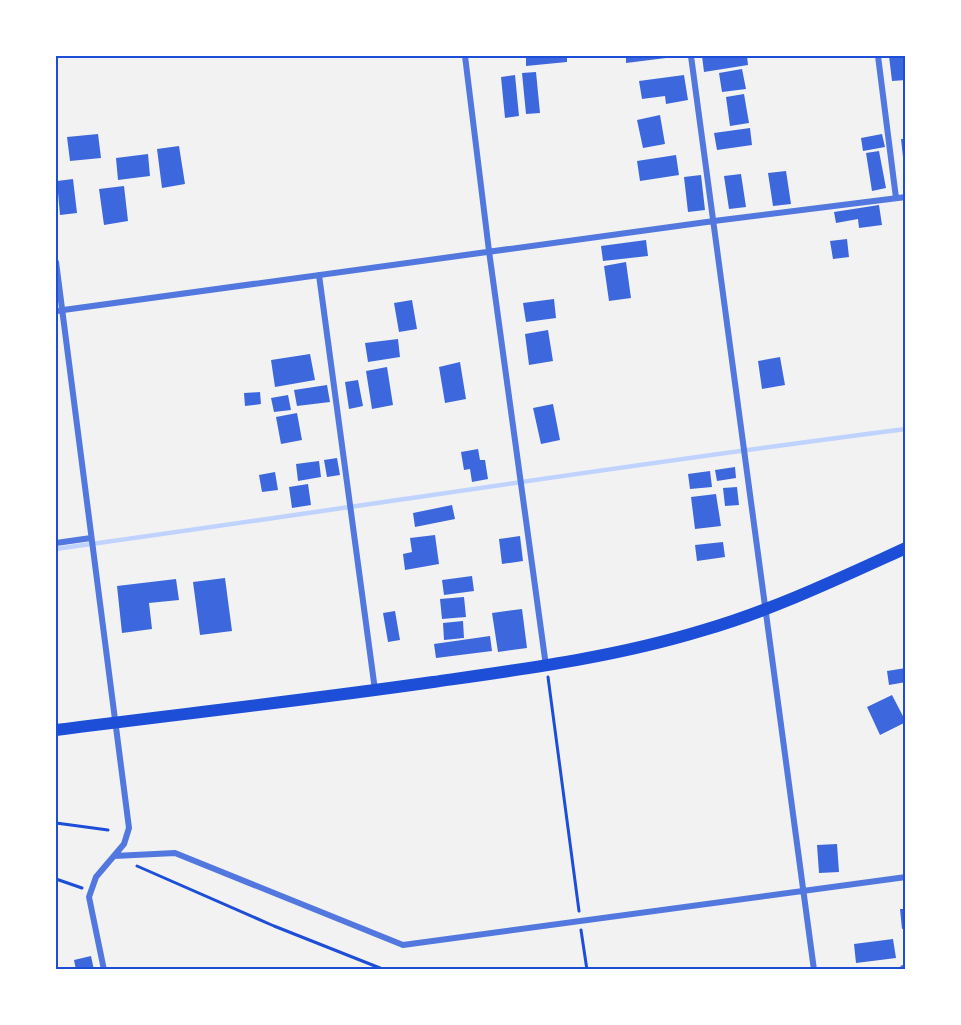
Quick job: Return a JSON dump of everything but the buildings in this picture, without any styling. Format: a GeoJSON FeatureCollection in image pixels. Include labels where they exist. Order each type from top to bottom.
{"type":"FeatureCollection","features":[{"type":"Feature","properties":{"kind":"main road"},"geometry":{"type":"LineString","coordinates":[[56,730],[375,690],[607,655],[698,632],[767,609],[906,549]]}},
{"type":"Feature","properties":{"kind":"street"},"geometry":{"type":"LineString","coordinates":[[465,56],[489,251],[546,666]]}},
{"type":"Feature","properties":{"kind":"street"},"geometry":{"type":"LineString","coordinates":[[691,56],[814,969]]}},
{"type":"Feature","properties":{"kind":"street"},"geometry":{"type":"LineString","coordinates":[[878,56],[896,198]]}},
{"type":"Feature","properties":{"kind":"street"},"geometry":{"type":"LineString","coordinates":[[59,311],[714,220],[906,197]]}},
{"type":"Feature","properties":{"kind":"street"},"geometry":{"type":"LineString","coordinates":[[56,262],[59,311],[117,722],[129,828],[124,844],[96,878],[91,891],[90,897],[104,969]]}},
{"type":"Feature","properties":{"kind":"street"},"geometry":{"type":"LineString","coordinates":[[319,275],[375,690]]}},
{"type":"Feature","properties":{"kind":"street"},"geometry":{"type":"LineString","coordinates":[[56,543],[91,538]]}},
{"type":"Feature","properties":{"kind":"street"},"geometry":{"type":"LineString","coordinates":[[114,856],[175,853],[403,945],[906,877]]}},
{"type":"Feature","properties":{"kind":"path"},"geometry":{"type":"LineString","coordinates":[[546,666],[587,969]]}},
{"type":"Feature","properties":{"kind":"path"},"geometry":{"type":"LineString","coordinates":[[56,823],[108,830]]}},
{"type":"Feature","properties":{"kind":"path"},"geometry":{"type":"LineString","coordinates":[[114,856],[274,926],[385,969]]}},
{"type":"Feature","properties":{"kind":"path"},"geometry":{"type":"LineString","coordinates":[[56,879],[91,891]]}},
{"type":"Feature","properties":{"kind":"waterway"},"geometry":{"type":"LineString","coordinates":[[56,549],[693,457],[906,429]]}}]}
